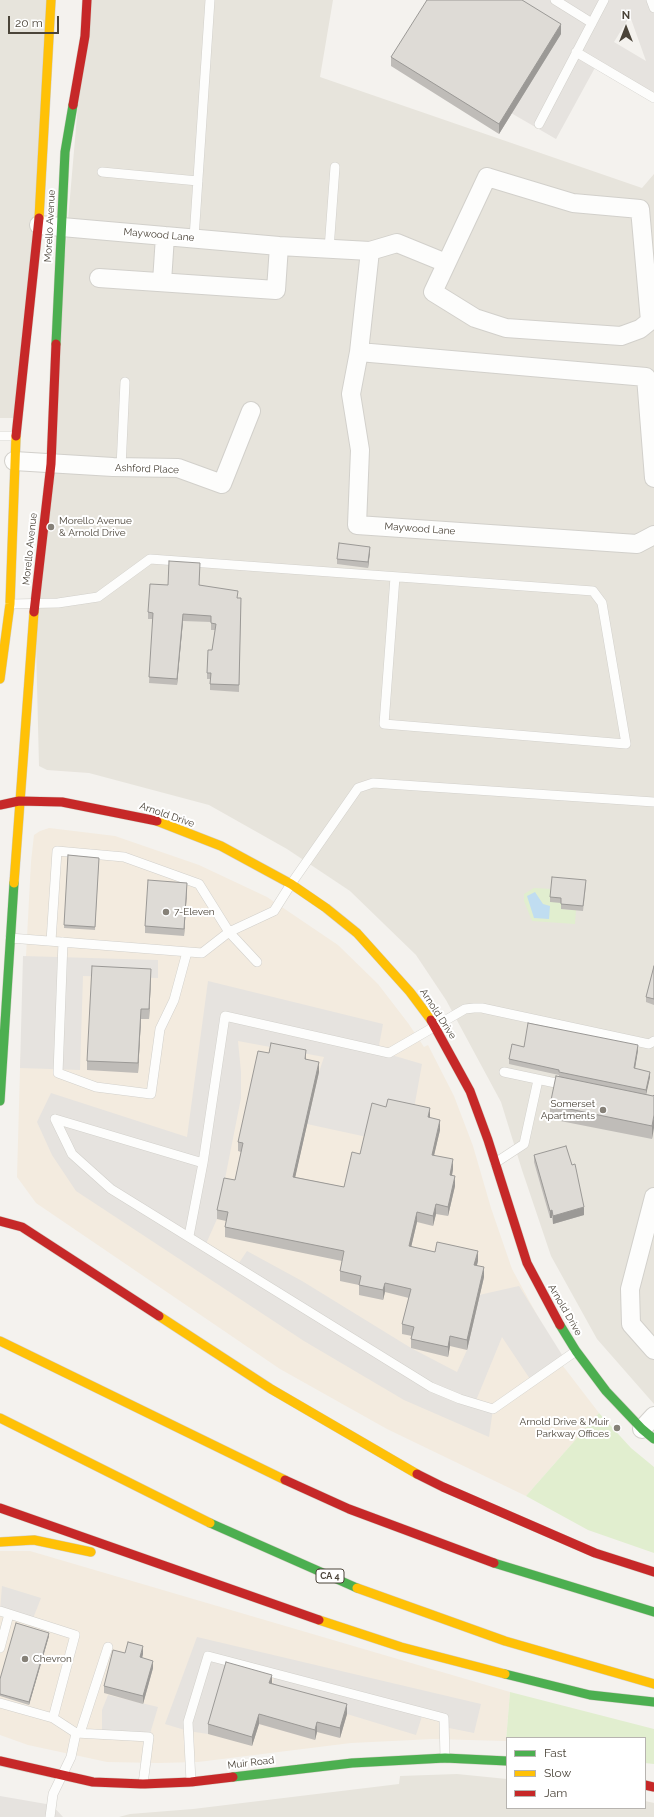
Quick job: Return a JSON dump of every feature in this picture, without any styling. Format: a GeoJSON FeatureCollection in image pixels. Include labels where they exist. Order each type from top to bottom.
{"type":"FeatureCollection","features":[{"type":"Feature","properties":{"kind":"main road","name":"Morello Avenue"},"geometry":{"type":"LineString","coordinates":[[0,679],[10,604],[14,461],[38,225],[51,0]]}},
{"type":"Feature","properties":{"kind":"main road","name":"Morello Avenue"},"geometry":{"type":"LineString","coordinates":[[0,1101],[19,801],[35,603],[51,464],[65,152],[85,36],[87,0]]}},
{"type":"Feature","properties":{"kind":"main road","name":"Arnold Drive"},"geometry":{"type":"LineString","coordinates":[[0,795],[19,801]]}},
{"type":"Feature","properties":{"kind":"main road","name":"Arnold Drive"},"geometry":{"type":"LineString","coordinates":[[0,805],[19,801],[62,802],[134,815],[157,821],[221,846],[291,884],[326,908],[357,933],[410,992],[435,1026],[470,1092],[495,1163],[527,1263],[550,1308],[576,1351],[606,1391],[650,1428]]}},
{"type":"Feature","properties":{"kind":"main road"},"geometry":{"type":"LineString","coordinates":[[0,1220],[22,1227],[271,1390],[394,1462],[470,1499],[540,1530],[595,1553],[654,1572]]}},
{"type":"Feature","properties":{"kind":"main road"},"geometry":{"type":"LineString","coordinates":[[0,1341],[243,1461],[349,1509],[493,1563],[568,1588],[654,1612]]}},
{"type":"Feature","properties":{"kind":"main road","name":"CA 4"},"geometry":{"type":"LineString","coordinates":[[0,1418],[217,1526],[358,1588],[505,1641],[654,1684]]}},
{"type":"Feature","properties":{"kind":"main road"},"geometry":{"type":"LineString","coordinates":[[0,1508],[267,1603],[423,1653],[590,1695],[628,1701],[654,1702]]}},
{"type":"Feature","properties":{"kind":"main road"},"geometry":{"type":"LineString","coordinates":[[0,1542],[34,1540],[81,1551],[126,1553]]}},
{"type":"Feature","properties":{"kind":"main road","name":"Muir Road"},"geometry":{"type":"LineString","coordinates":[[0,1761],[93,1782],[143,1784],[190,1782],[352,1763],[445,1758],[506,1761]]}},
{"type":"Feature","properties":{"kind":"street"},"geometry":{"type":"LineString","coordinates":[[487,177],[573,203],[640,208],[650,321],[640,329],[621,336],[506,328],[475,318],[433,292],[446,263],[487,177]]}},
{"type":"Feature","properties":{"kind":"street","name":"Maywood Lane"},"geometry":{"type":"LineString","coordinates":[[38,225],[329,249],[370,251],[397,243],[446,263]]}},
{"type":"Feature","properties":{"kind":"street"},"geometry":{"type":"LineString","coordinates":[[162,282],[165,236]]}},
{"type":"Feature","properties":{"kind":"street"},"geometry":{"type":"LineString","coordinates":[[99,278],[276,290],[280,246]]}},
{"type":"Feature","properties":{"kind":"street","name":"Maywood Lane"},"geometry":{"type":"LineString","coordinates":[[370,251],[359,352],[351,394],[360,450],[357,525],[636,544],[654,536]]}},
{"type":"Feature","properties":{"kind":"street"},"geometry":{"type":"LineString","coordinates":[[359,352],[646,377],[654,478]]}},
{"type":"Feature","properties":{"kind":"street","name":"Ashford Place"},"geometry":{"type":"LineString","coordinates":[[14,461],[121,467],[178,468],[222,484],[251,411]]}},
{"type":"Feature","properties":{"kind":"street"},"geometry":{"type":"LineString","coordinates":[[654,1197],[630,1290],[631,1324],[654,1350]]}},
{"type":"Feature","properties":{"kind":"lane"},"geometry":{"type":"LineString","coordinates":[[194,238],[210,0]]}},
{"type":"Feature","properties":{"kind":"lane"},"geometry":{"type":"LineString","coordinates":[[555,0],[592,23]]}},
{"type":"Feature","properties":{"kind":"lane"},"geometry":{"type":"LineString","coordinates":[[539,124],[604,0]]}},
{"type":"Feature","properties":{"kind":"lane"},"geometry":{"type":"LineString","coordinates":[[650,0],[654,8]]}},
{"type":"Feature","properties":{"kind":"lane"},"geometry":{"type":"LineString","coordinates":[[576,52],[654,98]]}},
{"type":"Feature","properties":{"kind":"lane"},"geometry":{"type":"LineString","coordinates":[[329,249],[335,167]]}},
{"type":"Feature","properties":{"kind":"lane"},"geometry":{"type":"LineString","coordinates":[[102,172],[198,181]]}},
{"type":"Feature","properties":{"kind":"lane"},"geometry":{"type":"LineString","coordinates":[[121,467],[125,382]]}},
{"type":"Feature","properties":{"kind":"lane"},"geometry":{"type":"LineString","coordinates":[[0,436],[16,436]]}},
{"type":"Feature","properties":{"kind":"lane"},"geometry":{"type":"LineString","coordinates":[[0,603],[58,603],[98,597],[150,559],[593,591],[602,602],[626,744],[384,724],[395,577]]}},
{"type":"Feature","properties":{"kind":"lane"},"geometry":{"type":"LineString","coordinates":[[10,938],[202,953],[229,932],[274,911],[358,788],[373,783],[654,802]]}},
{"type":"Feature","properties":{"kind":"lane"},"geometry":{"type":"LineString","coordinates":[[51,941],[58,851],[124,857],[198,884],[229,932],[257,962]]}},
{"type":"Feature","properties":{"kind":"lane"},"geometry":{"type":"LineString","coordinates":[[63,942],[58,1073],[96,1087],[151,1094],[160,1029],[174,1000],[187,952]]}},
{"type":"Feature","properties":{"kind":"lane"},"geometry":{"type":"LineString","coordinates":[[189,1236],[203,1163],[225,1016],[389,1053],[465,1009],[482,1008],[649,1044],[654,1042]]}},
{"type":"Feature","properties":{"kind":"lane"},"geometry":{"type":"LineString","coordinates":[[504,1072],[577,1087]]}},
{"type":"Feature","properties":{"kind":"lane"},"geometry":{"type":"LineString","coordinates":[[495,1163],[524,1144],[538,1080]]}},
{"type":"Feature","properties":{"kind":"lane"},"geometry":{"type":"LineString","coordinates":[[203,1163],[55,1119],[72,1154],[111,1189],[431,1387],[460,1399],[493,1409],[576,1351]]}},
{"type":"Feature","properties":{"kind":"lane"},"geometry":{"type":"LineString","coordinates":[[0,1648],[5,1613],[75,1634],[53,1718]]}},
{"type":"Feature","properties":{"kind":"lane"},"geometry":{"type":"LineString","coordinates":[[50,1817],[53,1794],[71,1757],[108,1648]]}},
{"type":"Feature","properties":{"kind":"lane"},"geometry":{"type":"LineString","coordinates":[[190,1782],[188,1722],[208,1656],[444,1718],[445,1758]]}},
{"type":"Feature","properties":{"kind":"lane"},"geometry":{"type":"LineString","coordinates":[[0,1703],[53,1718],[78,1733],[149,1737],[143,1784]]}},
{"type":"Feature","properties":{"kind":"shaded area"},"geometry":{"type":"Polygon","coordinates":[[[0,0],[51,0],[18,418],[0,418],[0,0]]]}},
{"type":"Feature","properties":{"kind":"shaded area"},"geometry":{"type":"Polygon","coordinates":[[[87,0],[333,0],[320,77],[642,188],[654,174],[654,1404],[597,1339],[551,1256],[501,1102],[446,1000],[416,955],[350,891],[287,849],[209,805],[89,773],[47,770],[39,766],[35,603],[87,0]]]}},
{"type":"Feature","properties":{"kind":"shaded area"},"geometry":{"type":"Polygon","coordinates":[[[507,0],[654,0],[654,98],[597,64],[556,139],[511,113],[507,0]],[[630,16],[614,42],[646,61],[630,16]]]}},
{"type":"Feature","properties":{"kind":"shaded area"},"geometry":{"type":"Polygon","coordinates":[[[49,828],[115,836],[199,865],[267,897],[338,945],[378,984],[408,1023],[424,1047],[428,1045],[454,1096],[473,1146],[491,1208],[512,1269],[555,1348],[553,1353],[599,1413],[526,1496],[387,1429],[280,1369],[36,1203],[17,1177],[20,1069],[31,862],[34,835],[49,828]]]}},
{"type":"Feature","properties":{"kind":"shaded area"},"geometry":{"type":"Polygon","coordinates":[[[23,956],[158,960],[158,978],[83,976],[80,1070],[20,1068],[23,956]]]}},
{"type":"Feature","properties":{"kind":"shaded area"},"geometry":{"type":"Polygon","coordinates":[[[208,981],[383,1024],[378,1051],[422,1064],[413,1114],[367,1137],[307,1124],[324,1057],[238,1041],[241,1072],[241,1098],[217,1219],[205,1246],[237,1266],[247,1251],[302,1281],[411,1348],[457,1372],[467,1350],[479,1295],[519,1286],[564,1358],[532,1382],[502,1337],[475,1403],[493,1409],[489,1437],[404,1400],[304,1341],[76,1191],[52,1155],[37,1122],[51,1093],[187,1137],[208,981]]]}},
{"type":"Feature","properties":{"kind":"shaded area"},"geometry":{"type":"Polygon","coordinates":[[[0,1551],[30,1551],[510,1692],[506,1741],[433,1739],[351,1743],[198,1762],[158,1763],[107,1762],[28,1745],[0,1735],[0,1551]]]}},
{"type":"Feature","properties":{"kind":"shaded area"},"geometry":{"type":"Polygon","coordinates":[[[2,1586],[41,1598],[32,1621],[0,1611],[2,1586]]]}},
{"type":"Feature","properties":{"kind":"shaded area"},"geometry":{"type":"Polygon","coordinates":[[[197,1637],[481,1704],[474,1733],[444,1727],[444,1718],[423,1713],[416,1735],[347,1714],[272,1684],[276,1674],[226,1672],[208,1734],[188,1731],[165,1724],[197,1637]]]}},
{"type":"Feature","properties":{"kind":"shaded area"},"geometry":{"type":"Polygon","coordinates":[[[108,1695],[158,1707],[149,1737],[102,1735],[102,1710],[108,1695]]]}},
{"type":"Feature","properties":{"kind":"shaded area"},"geometry":{"type":"Polygon","coordinates":[[[457,1774],[506,1779],[506,1809],[646,1809],[646,1801],[654,1803],[654,1817],[119,1817],[130,1814],[193,1809],[399,1784],[400,1776],[457,1774]]]}},
{"type":"Feature","properties":{"kind":"shaded area"},"geometry":{"type":"Polygon","coordinates":[[[0,1796],[52,1805],[63,1817],[0,1817],[0,1796]]]}},
{"type":"Feature","properties":{"kind":"green space"},"geometry":{"type":"Polygon","coordinates":[[[534,888],[552,889],[561,903],[561,909],[576,910],[575,924],[532,921],[524,901],[524,894],[534,888]]]}},
{"type":"Feature","properties":{"kind":"green space"},"geometry":{"type":"Polygon","coordinates":[[[599,1413],[631,1448],[654,1467],[654,1553],[588,1530],[526,1496],[599,1413]]]}},
{"type":"Feature","properties":{"kind":"green space"},"geometry":{"type":"Polygon","coordinates":[[[510,1692],[654,1729],[654,1764],[646,1763],[646,1737],[506,1737],[510,1692]]]}},
{"type":"Feature","properties":{"kind":"water"},"geometry":{"type":"Polygon","coordinates":[[[535,892],[543,904],[550,906],[549,919],[534,918],[527,896],[535,892]]]}},
{"type":"Feature","properties":{"kind":"building"},"geometry":{"type":"Polygon","coordinates":[[[427,0],[522,0],[561,24],[499,124],[391,57],[427,0]]]}},
{"type":"Feature","properties":{"kind":"building"},"geometry":{"type":"Polygon","coordinates":[[[339,543],[370,547],[368,562],[337,559],[339,543]]]}},
{"type":"Feature","properties":{"kind":"building"},"geometry":{"type":"Polygon","coordinates":[[[169,561],[200,563],[199,585],[238,591],[237,598],[241,598],[239,685],[210,684],[211,673],[207,673],[208,650],[212,650],[216,624],[211,623],[211,616],[183,614],[177,679],[149,677],[153,613],[148,612],[150,584],[168,585],[169,561]]]}},
{"type":"Feature","properties":{"kind":"building"},"geometry":{"type":"Polygon","coordinates":[[[68,855],[99,858],[95,927],[64,925],[68,855]]]}},
{"type":"Feature","properties":{"kind":"building"},"geometry":{"type":"Polygon","coordinates":[[[552,877],[586,880],[583,906],[561,904],[561,898],[550,897],[552,877]]]}},
{"type":"Feature","properties":{"kind":"building","name":"7-Eleven"},"geometry":{"type":"Polygon","coordinates":[[[148,880],[187,883],[184,929],[145,926],[148,880]]]}},
{"type":"Feature","properties":{"kind":"building"},"geometry":{"type":"Polygon","coordinates":[[[92,966],[151,969],[149,1009],[141,1009],[138,1063],[87,1061],[92,966]]]}},
{"type":"Feature","properties":{"kind":"building"},"geometry":{"type":"Polygon","coordinates":[[[654,966],[654,999],[646,997],[654,966]]]}},
{"type":"Feature","properties":{"kind":"building"},"geometry":{"type":"Polygon","coordinates":[[[528,1023],[638,1045],[634,1068],[650,1072],[646,1090],[559,1072],[559,1070],[509,1059],[512,1044],[524,1047],[528,1023]]]}},
{"type":"Feature","properties":{"kind":"building"},"geometry":{"type":"Polygon","coordinates":[[[271,1043],[306,1050],[305,1059],[319,1062],[293,1177],[344,1187],[352,1152],[360,1154],[372,1103],[386,1107],[388,1099],[430,1108],[428,1117],[440,1120],[432,1155],[453,1159],[450,1175],[455,1176],[448,1207],[436,1204],[433,1216],[417,1212],[409,1246],[435,1252],[437,1242],[478,1251],[474,1265],[484,1267],[467,1340],[450,1336],[448,1347],[411,1339],[414,1327],[402,1324],[411,1289],[385,1283],[383,1290],[359,1285],[361,1276],[340,1271],[344,1251],[225,1227],[228,1212],[217,1210],[224,1178],[235,1180],[243,1143],[238,1142],[258,1051],[269,1053],[271,1043]]]}},
{"type":"Feature","properties":{"kind":"building","name":"Somerset Apartments"},"geometry":{"type":"Polygon","coordinates":[[[556,1076],[654,1095],[654,1115],[652,1126],[550,1105],[556,1076]]]}},
{"type":"Feature","properties":{"kind":"building"},"geometry":{"type":"Polygon","coordinates":[[[566,1146],[572,1165],[575,1164],[584,1207],[553,1216],[552,1210],[550,1211],[534,1155],[566,1146]]]}},
{"type":"Feature","properties":{"kind":"building","name":"Chevron"},"geometry":{"type":"Polygon","coordinates":[[[16,1623],[49,1633],[29,1702],[0,1694],[0,1679],[16,1623]]]}},
{"type":"Feature","properties":{"kind":"building"},"geometry":{"type":"Polygon","coordinates":[[[128,1642],[143,1646],[140,1657],[153,1661],[143,1696],[104,1686],[113,1650],[125,1653],[128,1642]]]}},
{"type":"Feature","properties":{"kind":"building"},"geometry":{"type":"Polygon","coordinates":[[[226,1662],[272,1675],[269,1683],[347,1704],[340,1728],[317,1722],[315,1730],[259,1714],[252,1737],[208,1724],[226,1662]]]}},
{"type":"Feature","properties":{"kind":"traffic: fast"},"geometry":{"type":"LineString","coordinates":[[56,344],[65,152],[73,105]]}},
{"type":"Feature","properties":{"kind":"traffic: fast"},"geometry":{"type":"LineString","coordinates":[[0,1101],[14,883]]}},
{"type":"Feature","properties":{"kind":"traffic: fast"},"geometry":{"type":"LineString","coordinates":[[560,1325],[576,1351],[606,1391],[642,1429],[654,1439]]}},
{"type":"Feature","properties":{"kind":"traffic: fast"},"geometry":{"type":"LineString","coordinates":[[210,1523],[357,1588]]}},
{"type":"Feature","properties":{"kind":"traffic: fast"},"geometry":{"type":"LineString","coordinates":[[494,1563],[654,1612]]}},
{"type":"Feature","properties":{"kind":"traffic: fast"},"geometry":{"type":"LineString","coordinates":[[505,1674],[590,1695],[654,1702]]}},
{"type":"Feature","properties":{"kind":"traffic: fast"},"geometry":{"type":"LineString","coordinates":[[233,1777],[352,1763],[445,1758],[506,1761]]}},
{"type":"Feature","properties":{"kind":"traffic: slow"},"geometry":{"type":"LineString","coordinates":[[39,218],[51,0]]}},
{"type":"Feature","properties":{"kind":"traffic: slow"},"geometry":{"type":"LineString","coordinates":[[0,679],[10,604],[16,436]]}},
{"type":"Feature","properties":{"kind":"traffic: slow"},"geometry":{"type":"LineString","coordinates":[[14,883],[34,612]]}},
{"type":"Feature","properties":{"kind":"traffic: slow"},"geometry":{"type":"LineString","coordinates":[[157,821],[221,846],[291,884],[326,908],[357,933],[410,992],[431,1020]]}},
{"type":"Feature","properties":{"kind":"traffic: slow"},"geometry":{"type":"LineString","coordinates":[[159,1316],[271,1389],[417,1474]]}},
{"type":"Feature","properties":{"kind":"traffic: slow"},"geometry":{"type":"LineString","coordinates":[[0,1341],[285,1480]]}},
{"type":"Feature","properties":{"kind":"traffic: slow"},"geometry":{"type":"LineString","coordinates":[[0,1418],[210,1523]]}},
{"type":"Feature","properties":{"kind":"traffic: slow"},"geometry":{"type":"LineString","coordinates":[[0,1542],[34,1540],[91,1552]]}},
{"type":"Feature","properties":{"kind":"traffic: slow"},"geometry":{"type":"LineString","coordinates":[[357,1588],[505,1641],[654,1684]]}},
{"type":"Feature","properties":{"kind":"traffic: slow"},"geometry":{"type":"LineString","coordinates":[[319,1620],[401,1647],[505,1674]]}},
{"type":"Feature","properties":{"kind":"traffic: jam"},"geometry":{"type":"LineString","coordinates":[[73,105],[85,36],[87,0]]}},
{"type":"Feature","properties":{"kind":"traffic: jam"},"geometry":{"type":"LineString","coordinates":[[16,436],[39,218]]}},
{"type":"Feature","properties":{"kind":"traffic: jam"},"geometry":{"type":"LineString","coordinates":[[34,612],[51,464],[56,344]]}},
{"type":"Feature","properties":{"kind":"traffic: jam"},"geometry":{"type":"LineString","coordinates":[[0,805],[19,801],[62,802],[157,821]]}},
{"type":"Feature","properties":{"kind":"traffic: jam"},"geometry":{"type":"LineString","coordinates":[[431,1020],[470,1091],[488,1140],[527,1263],[560,1325]]}},
{"type":"Feature","properties":{"kind":"traffic: jam"},"geometry":{"type":"LineString","coordinates":[[0,1221],[22,1227],[159,1316]]}},
{"type":"Feature","properties":{"kind":"traffic: jam"},"geometry":{"type":"LineString","coordinates":[[417,1474],[443,1487],[595,1553],[654,1572]]}},
{"type":"Feature","properties":{"kind":"traffic: jam"},"geometry":{"type":"LineString","coordinates":[[285,1480],[349,1509],[494,1563]]}},
{"type":"Feature","properties":{"kind":"traffic: jam"},"geometry":{"type":"LineString","coordinates":[[0,1508],[319,1620]]}},
{"type":"Feature","properties":{"kind":"traffic: jam"},"geometry":{"type":"LineString","coordinates":[[0,1761],[93,1782],[143,1784],[191,1782],[233,1777]]}},
{"type":"Feature","properties":{"kind":"traffic: jam"},"geometry":{"type":"LineString","coordinates":[[646,1785],[654,1787]]}},
{"type":"Feature","properties":{"kind":"place","name":"Morello Avenue & Arnold Drive"},"geometry":{"type":"Point","coordinates":[51,527]}},
{"type":"Feature","properties":{"kind":"place","name":"7-Eleven"},"geometry":{"type":"Point","coordinates":[166,912]}},
{"type":"Feature","properties":{"kind":"place","name":"Somerset Apartments"},"geometry":{"type":"Point","coordinates":[603,1110]}},
{"type":"Feature","properties":{"kind":"place","name":"Arnold Drive & Muir Parkway Offices"},"geometry":{"type":"Point","coordinates":[617,1428]}},
{"type":"Feature","properties":{"kind":"place","name":"Chevron"},"geometry":{"type":"Point","coordinates":[25,1659]}}]}
